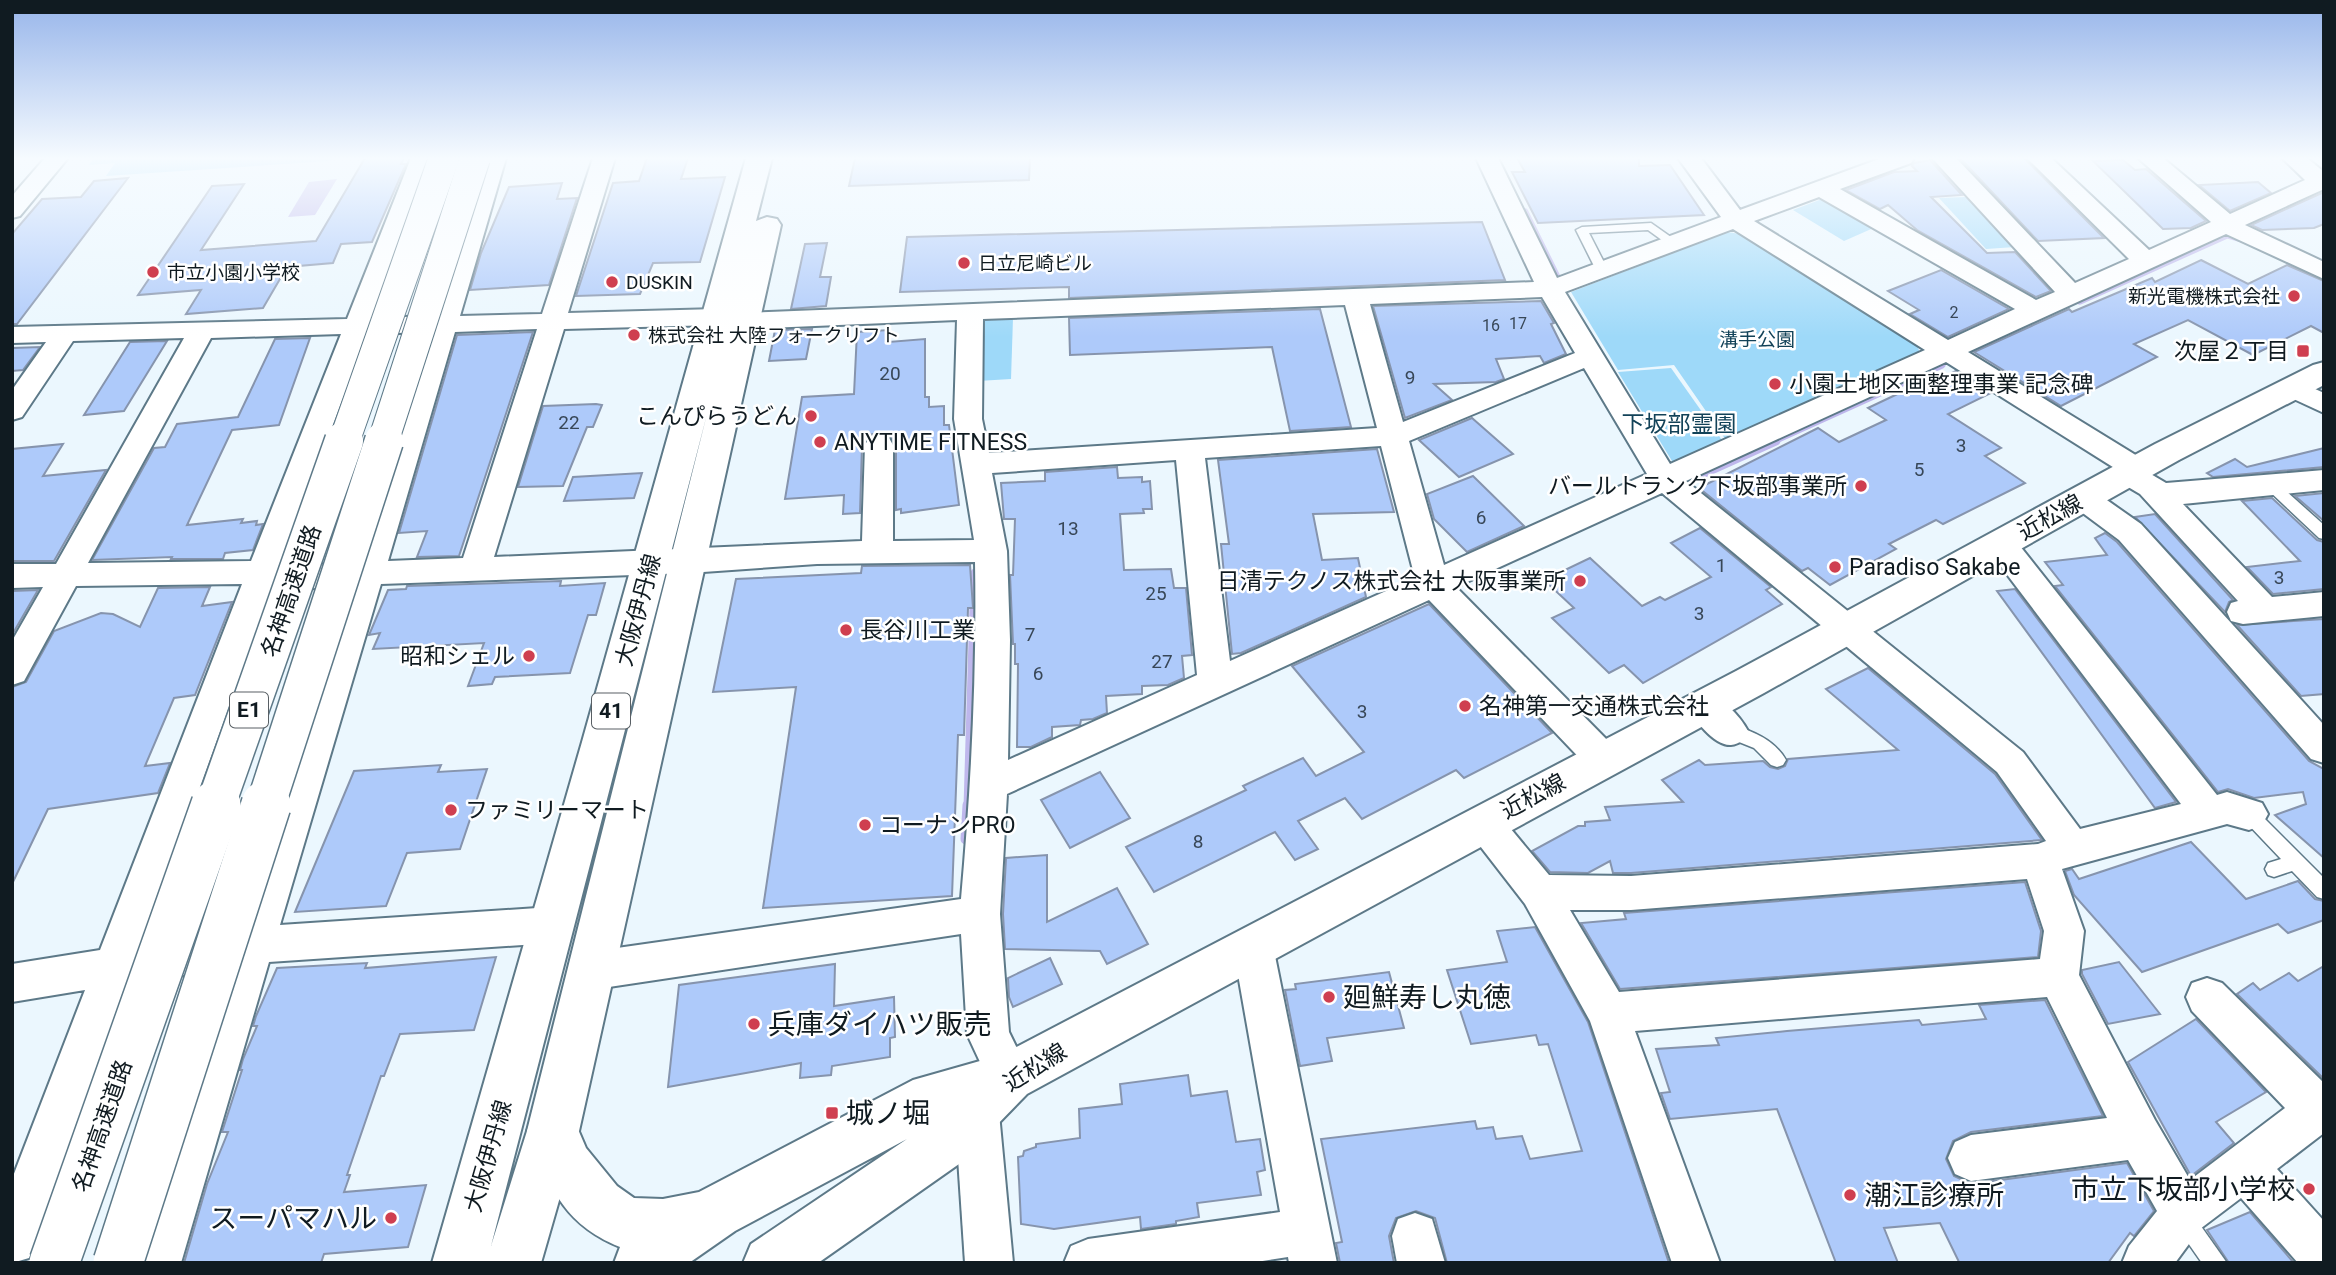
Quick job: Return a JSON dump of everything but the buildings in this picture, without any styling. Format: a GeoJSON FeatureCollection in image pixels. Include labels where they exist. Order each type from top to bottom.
{"type":"FeatureCollection","features":[{"type":"Feature","properties":{"kind":"main road","name":"名神高速道路"},"geometry":{"type":"LineString","coordinates":[[54,1263],[423,218]]}},
{"type":"Feature","properties":{"kind":"main road","name":"名神高速道路"},"geometry":{"type":"LineString","coordinates":[[118,1263],[456,218]]}},
{"type":"Feature","properties":{"kind":"main road","name":"大阪伊丹線"},"geometry":{"type":"LineString","coordinates":[[731,319],[749,218]]}},
{"type":"Feature","properties":{"kind":"main road","name":"大阪伊丹線"},"geometry":{"type":"LineString","coordinates":[[513,1263],[553,1130],[589,971],[670,562],[731,319],[763,218]]}},
{"type":"Feature","properties":{"kind":"main road","name":"近松線"},"geometry":{"type":"LineString","coordinates":[[770,1263],[941,1146],[993,1095],[1252,946],[1603,759],[1717,718],[1847,627],[2083,498],[2139,477],[2313,388]]}},
{"type":"Feature","properties":{"kind":"main road","name":"大阪伊丹線"},"geometry":{"type":"LineString","coordinates":[[458,1263],[552,925],[670,562]]}},
{"type":"Feature","properties":{"kind":"main road"},"geometry":{"type":"LineString","coordinates":[[641,1263],[716,1212],[932,1098],[993,1095]]}},
{"type":"Feature","properties":{"kind":"main road"},"geometry":{"type":"LineString","coordinates":[[553,1130],[561,1145],[565,1163],[579,1183],[592,1199],[615,1218],[642,1227],[673,1224],[716,1212]]}},
{"type":"Feature","properties":{"kind":"street"},"geometry":{"type":"LineString","coordinates":[[12,1241],[399,218]]}},
{"type":"Feature","properties":{"kind":"street"},"geometry":{"type":"LineString","coordinates":[[158,1263],[477,218]]}},
{"type":"Feature","properties":{"kind":"street"},"geometry":{"type":"LineString","coordinates":[[475,569],[586,218]]}},
{"type":"Feature","properties":{"kind":"street"},"geometry":{"type":"LineString","coordinates":[[1516,218],[1550,289],[1664,479],[2010,762],[2056,855],[2064,931],[2058,977],[2139,1136],[2188,1223]]}},
{"type":"Feature","properties":{"kind":"street"},"geometry":{"type":"LineString","coordinates":[[1733,218],[1945,351],[2159,492],[2176,494],[2324,480]]}},
{"type":"Feature","properties":{"kind":"street"},"geometry":{"type":"LineString","coordinates":[[12,335],[446,323],[731,319],[1550,289],[1742,218]]}},
{"type":"Feature","properties":{"kind":"street"},"geometry":{"type":"LineString","coordinates":[[1874,218],[2035,310]]}},
{"type":"Feature","properties":{"kind":"street"},"geometry":{"type":"LineString","coordinates":[[1999,218],[2071,294]]}},
{"type":"Feature","properties":{"kind":"street"},"geometry":{"type":"LineString","coordinates":[[2100,218],[2145,260]]}},
{"type":"Feature","properties":{"kind":"street"},"geometry":{"type":"LineString","coordinates":[[2219,218],[2324,272]]}},
{"type":"Feature","properties":{"kind":"street"},"geometry":{"type":"LineString","coordinates":[[989,785],[2238,218]]}},
{"type":"Feature","properties":{"kind":"street"},"geometry":{"type":"LineString","coordinates":[[1355,295],[1433,583],[1603,759]]}},
{"type":"Feature","properties":{"kind":"street"},"geometry":{"type":"LineString","coordinates":[[970,310],[968,419],[991,551],[993,640],[989,785],[980,914],[993,1095],[989,1263]]}},
{"type":"Feature","properties":{"kind":"street"},"geometry":{"type":"LineString","coordinates":[[12,672],[202,330]]}},
{"type":"Feature","properties":{"kind":"street"},"geometry":{"type":"LineString","coordinates":[[12,411],[65,334]]}},
{"type":"Feature","properties":{"kind":"street"},"geometry":{"type":"LineString","coordinates":[[976,464],[1395,436],[1590,356]]}},
{"type":"Feature","properties":{"kind":"street"},"geometry":{"type":"LineString","coordinates":[[877,552],[879,445]]}},
{"type":"Feature","properties":{"kind":"street"},"geometry":{"type":"LineString","coordinates":[[1189,450],[1215,682]]}},
{"type":"Feature","properties":{"kind":"street"},"geometry":{"type":"LineString","coordinates":[[2139,477],[2265,610]]}},
{"type":"Feature","properties":{"kind":"street"},"geometry":{"type":"LineString","coordinates":[[2083,498],[2130,532],[2324,749]]}},
{"type":"Feature","properties":{"kind":"street"},"geometry":{"type":"LineString","coordinates":[[2001,544],[2209,813]]}},
{"type":"Feature","properties":{"kind":"street"},"geometry":{"type":"LineString","coordinates":[[13,577],[261,576],[877,552],[991,551]]}},
{"type":"Feature","properties":{"kind":"street"},"geometry":{"type":"LineString","coordinates":[[2206,616],[2324,604]]}},
{"type":"Feature","properties":{"kind":"street"},"geometry":{"type":"LineString","coordinates":[[1539,892],[1631,893],[2056,855],[2227,808],[2249,814]]}},
{"type":"Feature","properties":{"kind":"street"},"geometry":{"type":"LineString","coordinates":[[1483,822],[1539,892],[1608,1013],[1696,1263]]}},
{"type":"Feature","properties":{"kind":"street"},"geometry":{"type":"LineString","coordinates":[[589,971],[980,914]]}},
{"type":"Feature","properties":{"kind":"street"},"geometry":{"type":"LineString","coordinates":[[12,983],[255,945],[552,925]]}},
{"type":"Feature","properties":{"kind":"street"},"geometry":{"type":"LineString","coordinates":[[1088,1263],[1310,1247],[1252,946]]}},
{"type":"Feature","properties":{"kind":"street"},"geometry":{"type":"LineString","coordinates":[[1608,1013],[2058,977]]}},
{"type":"Feature","properties":{"kind":"street"},"geometry":{"type":"LineString","coordinates":[[2146,1263],[2188,1223],[2254,1178],[2320,1107],[2207,997]]}},
{"type":"Feature","properties":{"kind":"street"},"geometry":{"type":"LineString","coordinates":[[1971,1158],[2139,1136]]}},
{"type":"Feature","properties":{"kind":"street"},"geometry":{"type":"LineString","coordinates":[[2254,1178],[2324,1256]]}},
{"type":"Feature","properties":{"kind":"lane"},"geometry":{"type":"LineString","coordinates":[[1602,270],[1582,230],[1651,226],[1674,244]]}},
{"type":"Feature","properties":{"kind":"lane"},"geometry":{"type":"LineString","coordinates":[[2272,486],[2318,522],[2324,534]]}},
{"type":"Feature","properties":{"kind":"lane"},"geometry":{"type":"LineString","coordinates":[[1717,718],[1760,743],[1777,760]]}},
{"type":"Feature","properties":{"kind":"lane"},"geometry":{"type":"LineString","coordinates":[[2249,814],[2324,891]]}},
{"type":"Feature","properties":{"kind":"lane"},"geometry":{"type":"LineString","coordinates":[[2274,869],[2295,862]]}},
{"type":"Feature","properties":{"kind":"lane"},"geometry":{"type":"LineString","coordinates":[[2188,1223],[2216,1263]]}},
{"type":"Feature","properties":{"kind":"green space"},"geometry":{"type":"Polygon","coordinates":[[[1805,218],[1863,218],[1878,226],[1844,241],[1805,218]]]}},
{"type":"Feature","properties":{"kind":"green space"},"geometry":{"type":"Polygon","coordinates":[[[1957,218],[1987,218],[2015,247],[1986,249],[1957,218]]]}},
{"type":"Feature","properties":{"kind":"green space","name":"溝手公園"},"geometry":{"type":"Polygon","coordinates":[[[1727,232],[1747,235],[1915,341],[1921,355],[1728,443],[1674,365],[1618,370],[1571,292],[1727,232]]]}},
{"type":"Feature","properties":{"kind":"green space"},"geometry":{"type":"Polygon","coordinates":[[[1013,318],[1011,379],[978,381],[980,323],[984,319],[1013,318]]]}},
{"type":"Feature","properties":{"kind":"green space","name":"下坂部霊園"},"geometry":{"type":"Polygon","coordinates":[[[1671,368],[1724,443],[1677,463],[1672,461],[1618,372],[1671,368]]]}},
{"type":"Feature","properties":{"kind":"waterway"},"geometry":{"type":"LineString","coordinates":[[1528,218],[1562,287]]}},
{"type":"Feature","properties":{"kind":"waterway"},"geometry":{"type":"LineString","coordinates":[[2080,301],[2227,235],[2241,239]]}},
{"type":"Feature","properties":{"kind":"waterway"},"geometry":{"type":"LineString","coordinates":[[2291,264],[2324,280]]}},
{"type":"Feature","properties":{"kind":"waterway"},"geometry":{"type":"LineString","coordinates":[[1772,442],[1942,365]]}},
{"type":"Feature","properties":{"kind":"waterway"},"geometry":{"type":"LineString","coordinates":[[1676,486],[1776,441]]}},
{"type":"Feature","properties":{"kind":"waterway"},"geometry":{"type":"LineString","coordinates":[[968,807],[975,573]]}},
{"type":"Feature","properties":{"kind":"waterway"},"geometry":{"type":"LineString","coordinates":[[966,839],[968,805]]}},
{"type":"Feature","properties":{"kind":"place","name":"日立尼崎ビル"},"geometry":{"type":"Point","coordinates":[964,263]}},
{"type":"Feature","properties":{"kind":"place","name":"市立小園小学校"},"geometry":{"type":"Point","coordinates":[153,272]}},
{"type":"Feature","properties":{"kind":"place","name":"DUSKIN"},"geometry":{"type":"Point","coordinates":[612,282]}},
{"type":"Feature","properties":{"kind":"place","name":"新光電機株式会社"},"geometry":{"type":"Point","coordinates":[2294,296]}},
{"type":"Feature","properties":{"kind":"place","name":"株式会社 大陸フォークリフト"},"geometry":{"type":"Point","coordinates":[634,335]}},
{"type":"Feature","properties":{"kind":"place","name":"次屋２丁目"},"geometry":{"type":"Point","coordinates":[2303,351]}},
{"type":"Feature","properties":{"kind":"place","name":"小園土地区画整理事業 記念碑"},"geometry":{"type":"Point","coordinates":[1775,384]}},
{"type":"Feature","properties":{"kind":"place","name":"こんぴらうどん"},"geometry":{"type":"Point","coordinates":[811,416]}},
{"type":"Feature","properties":{"kind":"place","name":"ANYTIME FITNESS"},"geometry":{"type":"Point","coordinates":[820,442]}},
{"type":"Feature","properties":{"kind":"place","name":"バールトランク下坂部事業所"},"geometry":{"type":"Point","coordinates":[1861,486]}},
{"type":"Feature","properties":{"kind":"place","name":"Paradiso Sakabe"},"geometry":{"type":"Point","coordinates":[1835,567]}},
{"type":"Feature","properties":{"kind":"place","name":"日清テクノス株式会社 大阪事業所"},"geometry":{"type":"Point","coordinates":[1580,581]}},
{"type":"Feature","properties":{"kind":"place","name":"長谷川工業"},"geometry":{"type":"Point","coordinates":[846,630]}},
{"type":"Feature","properties":{"kind":"place","name":"昭和シェル"},"geometry":{"type":"Point","coordinates":[529,656]}},
{"type":"Feature","properties":{"kind":"place","name":"名神第一交通株式会社"},"geometry":{"type":"Point","coordinates":[1465,706]}},
{"type":"Feature","properties":{"kind":"place","name":"ファミリーマート"},"geometry":{"type":"Point","coordinates":[451,810]}},
{"type":"Feature","properties":{"kind":"place","name":"コーナンPRO"},"geometry":{"type":"Point","coordinates":[865,825]}},
{"type":"Feature","properties":{"kind":"place","name":"廻鮮寿し丸徳"},"geometry":{"type":"Point","coordinates":[1329,997]}},
{"type":"Feature","properties":{"kind":"place","name":"兵庫ダイハツ販売"},"geometry":{"type":"Point","coordinates":[754,1024]}},
{"type":"Feature","properties":{"kind":"place","name":"城ノ堀"},"geometry":{"type":"Point","coordinates":[832,1113]}},
{"type":"Feature","properties":{"kind":"place","name":"市立下坂部小学校"},"geometry":{"type":"Point","coordinates":[2309,1189]}},
{"type":"Feature","properties":{"kind":"place","name":"潮江診療所"},"geometry":{"type":"Point","coordinates":[1850,1195]}},
{"type":"Feature","properties":{"kind":"place","name":"スーパマハル"},"geometry":{"type":"Point","coordinates":[391,1218]}}]}
